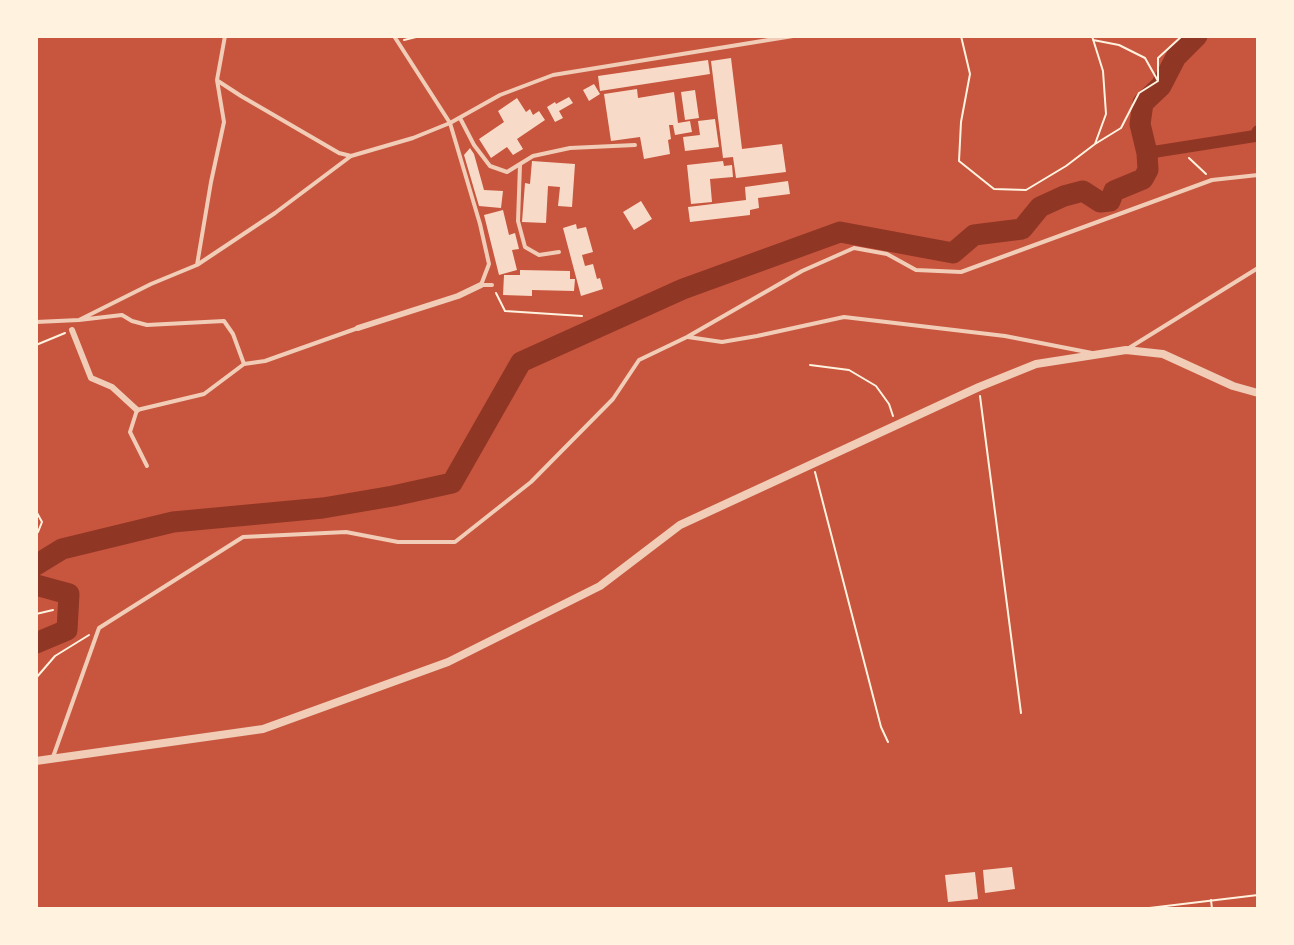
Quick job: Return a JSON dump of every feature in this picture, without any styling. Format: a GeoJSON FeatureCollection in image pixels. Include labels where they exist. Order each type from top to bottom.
{"type":"FeatureCollection","features":[{"type":"Feature","properties":{"kind":"street"},"geometry":{"type":"LineString","coordinates":[[358,328],[458,296],[481,285]]}},
{"type":"Feature","properties":{"kind":"street"},"geometry":{"type":"LineString","coordinates":[[72,330],[91,378],[112,387],[137,410]]}},
{"type":"Feature","properties":{"kind":"street"},"geometry":{"type":"LineString","coordinates":[[36,761],[263,729],[448,662],[600,585],[680,525],[979,387],[1036,364],[1126,350],[1163,354],[1233,386],[1258,393]]}},
{"type":"Feature","properties":{"kind":"lane"},"geometry":{"type":"LineString","coordinates":[[197,265],[224,122],[217,80],[225,36]]}},
{"type":"Feature","properties":{"kind":"lane"},"geometry":{"type":"LineString","coordinates":[[394,36],[450,123],[480,224],[489,264],[481,285],[492,285]]}},
{"type":"Feature","properties":{"kind":"lane"},"geometry":{"type":"LineString","coordinates":[[79,320],[151,284],[197,265],[275,213],[351,156],[413,138],[450,123],[500,95],[553,75],[794,36]]}},
{"type":"Feature","properties":{"kind":"lane"},"geometry":{"type":"LineString","coordinates":[[217,80],[339,153],[351,156]]}},
{"type":"Feature","properties":{"kind":"lane"},"geometry":{"type":"LineString","coordinates":[[460,118],[474,144],[490,166],[507,172],[533,156],[570,148],[635,145]]}},
{"type":"Feature","properties":{"kind":"lane"},"geometry":{"type":"LineString","coordinates":[[520,164],[518,221],[525,247],[539,255],[559,252]]}},
{"type":"Feature","properties":{"kind":"lane"},"geometry":{"type":"LineString","coordinates":[[52,759],[99,628],[243,537],[346,532],[398,542],[456,542],[531,482],[613,399],[639,360],[687,337],[802,271],[854,248],[887,254],[916,270],[961,272],[1212,180],[1258,175]]}},
{"type":"Feature","properties":{"kind":"lane"},"geometry":{"type":"LineString","coordinates":[[1126,350],[1258,268]]}},
{"type":"Feature","properties":{"kind":"lane"},"geometry":{"type":"LineString","coordinates":[[36,322],[122,315],[132,321],[147,325],[224,321],[233,334],[244,364]]}},
{"type":"Feature","properties":{"kind":"lane"},"geometry":{"type":"LineString","coordinates":[[687,337],[722,342],[844,317],[1005,336],[1097,354]]}},
{"type":"Feature","properties":{"kind":"lane"},"geometry":{"type":"LineString","coordinates":[[147,466],[130,432],[137,410],[204,394],[244,364],[265,361],[358,328]]}},
{"type":"Feature","properties":{"kind":"path"},"geometry":{"type":"LineString","coordinates":[[398,41],[420,36]]}},
{"type":"Feature","properties":{"kind":"path"},"geometry":{"type":"LineString","coordinates":[[961,36],[970,74],[961,122],[959,161],[994,189],[1026,190],[1066,166],[1121,128],[1138,93],[1158,81]]}},
{"type":"Feature","properties":{"kind":"path"},"geometry":{"type":"LineString","coordinates":[[1158,81],[1158,58],[1182,36]]}},
{"type":"Feature","properties":{"kind":"path"},"geometry":{"type":"LineString","coordinates":[[1093,38],[1103,71],[1106,114],[1095,144]]}},
{"type":"Feature","properties":{"kind":"path"},"geometry":{"type":"LineString","coordinates":[[1093,38],[1119,45],[1145,58],[1158,81]]}},
{"type":"Feature","properties":{"kind":"path"},"geometry":{"type":"LineString","coordinates":[[1189,158],[1212,180]]}},
{"type":"Feature","properties":{"kind":"path"},"geometry":{"type":"LineString","coordinates":[[492,285],[505,311],[582,316]]}},
{"type":"Feature","properties":{"kind":"path"},"geometry":{"type":"LineString","coordinates":[[36,345],[72,330]]}},
{"type":"Feature","properties":{"kind":"path"},"geometry":{"type":"LineString","coordinates":[[810,365],[849,370],[876,386],[889,404],[896,425]]}},
{"type":"Feature","properties":{"kind":"path"},"geometry":{"type":"LineString","coordinates":[[979,387],[1021,713]]}},
{"type":"Feature","properties":{"kind":"path"},"geometry":{"type":"LineString","coordinates":[[813,464],[878,718],[888,742]]}},
{"type":"Feature","properties":{"kind":"path"},"geometry":{"type":"LineString","coordinates":[[36,511],[42,522],[36,533]]}},
{"type":"Feature","properties":{"kind":"path"},"geometry":{"type":"LineString","coordinates":[[36,614],[53,610]]}},
{"type":"Feature","properties":{"kind":"path"},"geometry":{"type":"LineString","coordinates":[[36,678],[55,656],[99,628]]}},
{"type":"Feature","properties":{"kind":"path"},"geometry":{"type":"LineString","coordinates":[[1141,909],[1258,895]]}},
{"type":"Feature","properties":{"kind":"path"},"geometry":{"type":"LineString","coordinates":[[1211,900],[1212,909]]}},
{"type":"Feature","properties":{"kind":"building"},"geometry":{"type":"Polygon","coordinates":[[[731,58],[742,149],[782,144],[786,172],[736,178],[733,157],[723,158],[711,61],[731,58]]]}},
{"type":"Feature","properties":{"kind":"building"},"geometry":{"type":"Polygon","coordinates":[[[708,60],[710,74],[600,91],[598,76],[708,60]]]}},
{"type":"Feature","properties":{"kind":"building"},"geometry":{"type":"Polygon","coordinates":[[[594,84],[600,94],[589,101],[583,90],[594,84]]]}},
{"type":"Feature","properties":{"kind":"building"},"geometry":{"type":"Polygon","coordinates":[[[637,89],[638,98],[674,92],[678,123],[690,121],[692,132],[675,135],[673,125],[669,125],[670,154],[644,159],[640,137],[611,141],[604,94],[637,89]]]}},
{"type":"Feature","properties":{"kind":"building"},"geometry":{"type":"Polygon","coordinates":[[[695,90],[699,118],[685,120],[681,92],[695,90]]]}},
{"type":"Feature","properties":{"kind":"building"},"geometry":{"type":"Polygon","coordinates":[[[569,97],[573,103],[559,111],[563,118],[555,122],[547,107],[569,97]]]}},
{"type":"Feature","properties":{"kind":"building"},"geometry":{"type":"Polygon","coordinates":[[[517,98],[526,112],[530,109],[533,115],[539,111],[545,120],[517,139],[523,149],[513,155],[507,147],[491,158],[479,139],[504,122],[498,111],[517,98]]]}},
{"type":"Feature","properties":{"kind":"building"},"geometry":{"type":"Polygon","coordinates":[[[715,119],[719,147],[685,151],[683,137],[700,135],[698,121],[715,119]]]}},
{"type":"Feature","properties":{"kind":"building"},"geometry":{"type":"Polygon","coordinates":[[[470,148],[474,154],[484,190],[503,191],[501,208],[479,206],[464,155],[470,148]]]}},
{"type":"Feature","properties":{"kind":"building"},"geometry":{"type":"Polygon","coordinates":[[[532,161],[575,164],[572,207],[558,206],[560,187],[548,186],[546,223],[522,222],[525,183],[530,184],[532,161]]]}},
{"type":"Feature","properties":{"kind":"building"},"geometry":{"type":"Polygon","coordinates":[[[723,161],[724,166],[732,165],[733,177],[710,179],[712,202],[691,204],[687,165],[723,161]]]}},
{"type":"Feature","properties":{"kind":"building"},"geometry":{"type":"Polygon","coordinates":[[[788,181],[790,194],[758,198],[759,208],[750,210],[750,215],[690,222],[688,207],[746,200],[745,187],[788,181]]]}},
{"type":"Feature","properties":{"kind":"building"},"geometry":{"type":"Polygon","coordinates":[[[641,201],[652,219],[634,230],[623,212],[641,201]]]}},
{"type":"Feature","properties":{"kind":"building"},"geometry":{"type":"Polygon","coordinates":[[[503,210],[509,235],[515,233],[519,249],[512,250],[517,270],[499,275],[484,215],[503,210]]]}},
{"type":"Feature","properties":{"kind":"building"},"geometry":{"type":"Polygon","coordinates":[[[576,224],[577,229],[586,227],[593,252],[582,255],[585,266],[593,264],[597,279],[600,278],[603,289],[581,296],[563,228],[576,224]]]}},
{"type":"Feature","properties":{"kind":"building"},"geometry":{"type":"Polygon","coordinates":[[[520,270],[570,271],[570,279],[575,279],[574,291],[532,290],[532,296],[503,295],[504,275],[520,275],[520,270]]]}},
{"type":"Feature","properties":{"kind":"building"},"geometry":{"type":"Polygon","coordinates":[[[1012,867],[1015,889],[985,893],[983,870],[1012,867]]]}},
{"type":"Feature","properties":{"kind":"building"},"geometry":{"type":"Polygon","coordinates":[[[975,872],[978,899],[948,902],[945,875],[975,872]]]}},
{"type":"Feature","properties":{"kind":"waterway"},"geometry":{"type":"LineString","coordinates":[[36,565],[62,549],[173,522],[323,508],[452,483],[521,362],[683,289],[840,232],[953,253],[974,235],[1022,229],[1040,207],[1064,196],[1083,191],[1100,202],[1110,201],[1114,191],[1143,179],[1148,170],[1147,153],[1140,124],[1143,103],[1161,86],[1176,57],[1197,36]]}},
{"type":"Feature","properties":{"kind":"waterway"},"geometry":{"type":"LineString","coordinates":[[1147,153],[1255,136],[1258,131]]}},
{"type":"Feature","properties":{"kind":"waterway"},"geometry":{"type":"LineString","coordinates":[[36,585],[69,594],[67,630],[36,643]]}}]}
